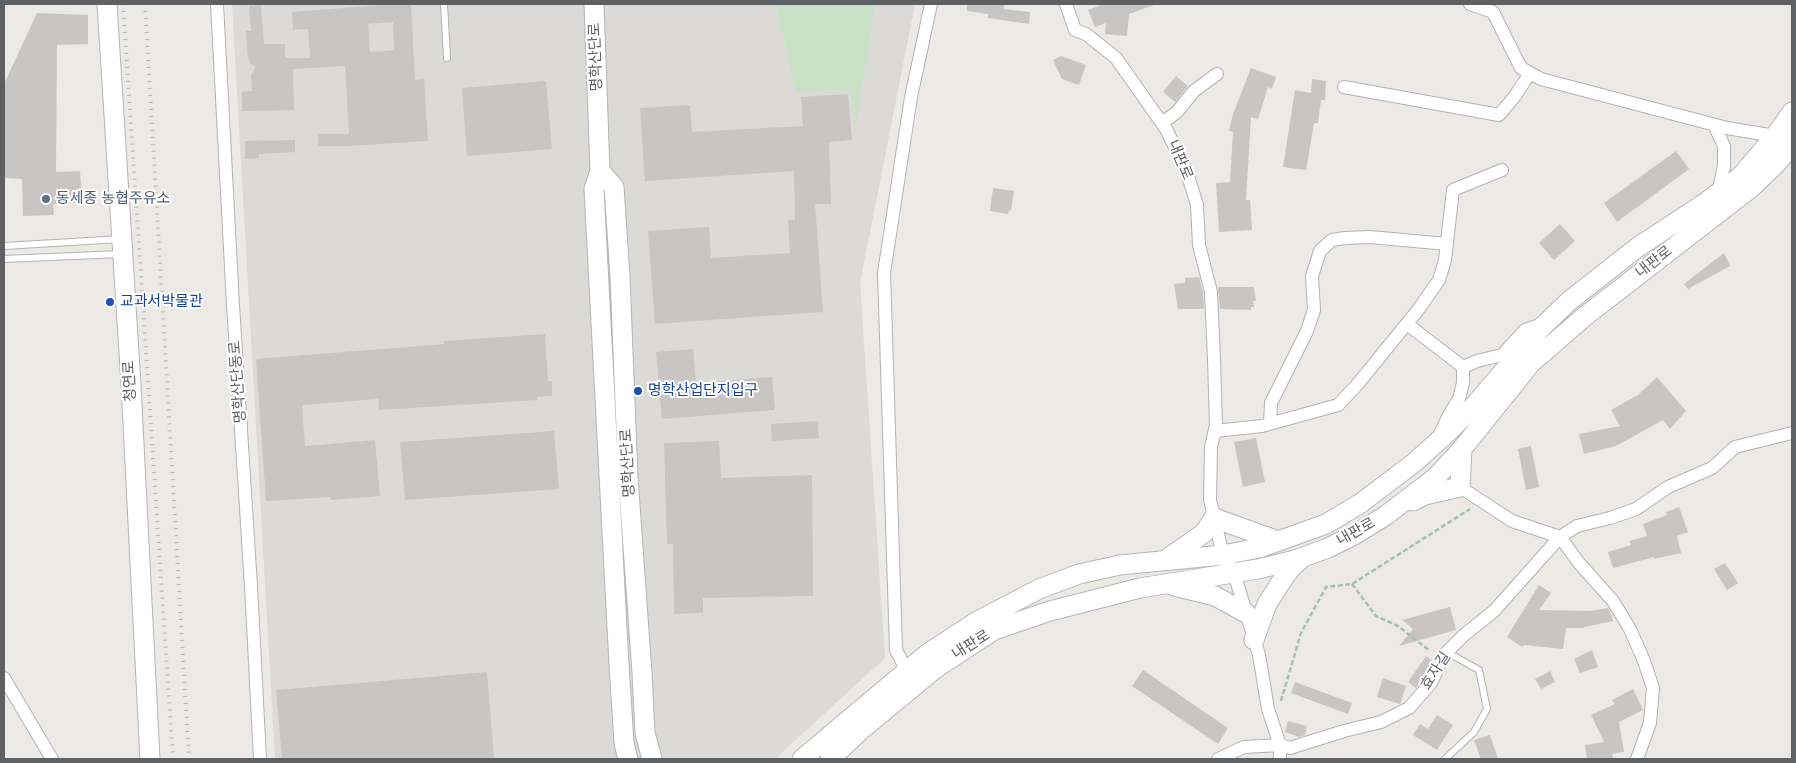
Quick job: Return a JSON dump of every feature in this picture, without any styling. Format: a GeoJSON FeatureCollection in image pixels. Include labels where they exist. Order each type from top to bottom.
{"type":"FeatureCollection","features":[{"type":"Feature","properties":{"kind":"street","name":"청연로"},"geometry":{"type":"LineString","coordinates":[[107,4],[150,759]]}},
{"type":"Feature","properties":{"kind":"street","name":"명학산단동로"},"geometry":{"type":"LineString","coordinates":[[217,4],[260,759]]}},
{"type":"Feature","properties":{"kind":"street","name":"명학산단로"},"geometry":{"type":"LineString","coordinates":[[594,4],[600,171],[594,189],[618,655],[626,755]]}},
{"type":"Feature","properties":{"kind":"street"},"geometry":{"type":"LineString","coordinates":[[907,671],[896,650],[884,273],[911,97],[931,4]]}},
{"type":"Feature","properties":{"kind":"street","name":"내판로"},"geometry":{"type":"LineString","coordinates":[[1066,4],[1075,30],[1086,34],[1116,58],[1162,124],[1186,169],[1197,204],[1198,245],[1211,292],[1216,425],[1211,447],[1210,500],[1223,555]]}},
{"type":"Feature","properties":{"kind":"street"},"geometry":{"type":"LineString","coordinates":[[1470,4],[1493,12],[1521,68],[1541,79],[1714,125],[1784,136]]}},
{"type":"Feature","properties":{"kind":"street"},"geometry":{"type":"LineString","coordinates":[[1344,87],[1499,115],[1515,96],[1530,73]]}},
{"type":"Feature","properties":{"kind":"street","name":"내판로"},"geometry":{"type":"LineString","coordinates":[[1162,124],[1177,112],[1194,91],[1217,74]]}},
{"type":"Feature","properties":{"kind":"street","name":"내판로"},"geometry":{"type":"LineString","coordinates":[[802,759],[927,654],[976,622],[1038,589],[1078,574],[1120,565],[1223,555],[1259,548],[1326,524],[1354,507],[1385,486],[1435,445],[1473,407],[1507,365],[1569,301],[1638,247],[1741,176],[1784,136],[1792,112]]}},
{"type":"Feature","properties":{"kind":"street"},"geometry":{"type":"LineString","coordinates":[[1714,125],[1724,146],[1724,166],[1718,193]]}},
{"type":"Feature","properties":{"kind":"street","name":"내판로"},"geometry":{"type":"LineString","coordinates":[[830,759],[861,730],[936,668],[994,630],[1050,611],[1140,588],[1258,569],[1303,557],[1328,548],[1354,535],[1396,508],[1436,477],[1462,449],[1531,363],[1584,317],[1752,187],[1776,164],[1792,145]]}},
{"type":"Feature","properties":{"kind":"street"},"geometry":{"type":"LineString","coordinates":[[1215,431],[1270,424],[1338,405],[1407,324],[1439,280],[1445,260],[1453,190],[1502,170]]}},
{"type":"Feature","properties":{"kind":"street","name":"명학산단로"},"geometry":{"type":"LineString","coordinates":[[600,171],[614,187],[620,277],[628,487],[645,733],[652,759]]}},
{"type":"Feature","properties":{"kind":"street"},"geometry":{"type":"LineString","coordinates":[[1270,424],[1271,403],[1306,331],[1314,310],[1312,276],[1320,251],[1332,240],[1345,238],[1370,237],[1447,244]]}},
{"type":"Feature","properties":{"kind":"street"},"geometry":{"type":"LineString","coordinates":[[1462,367],[1502,355],[1525,330],[1546,323]]}},
{"type":"Feature","properties":{"kind":"street"},"geometry":{"type":"LineString","coordinates":[[1407,324],[1462,367],[1463,384],[1459,399],[1435,445]]}},
{"type":"Feature","properties":{"kind":"street","name":"효자길"},"geometry":{"type":"LineString","coordinates":[[1218,759],[1244,747],[1280,745],[1290,748],[1380,722],[1409,708],[1431,683],[1444,655],[1464,635],[1494,611],[1560,537],[1577,526],[1636,510],[1668,487],[1712,468],[1735,447],[1792,433]]}},
{"type":"Feature","properties":{"kind":"street"},"geometry":{"type":"LineString","coordinates":[[1460,487],[1462,449]]}},
{"type":"Feature","properties":{"kind":"street"},"geometry":{"type":"LineString","coordinates":[[1396,508],[1425,495],[1460,487],[1512,521],[1560,537],[1613,601],[1630,629],[1644,661],[1653,688],[1650,722],[1637,759]]}},
{"type":"Feature","properties":{"kind":"street"},"geometry":{"type":"LineString","coordinates":[[1167,559],[1204,532],[1214,518],[1278,541]]}},
{"type":"Feature","properties":{"kind":"street"},"geometry":{"type":"LineString","coordinates":[[1223,555],[1234,573],[1254,640],[1268,709],[1280,745],[1280,759]]}},
{"type":"Feature","properties":{"kind":"street"},"geometry":{"type":"LineString","coordinates":[[1254,640],[1267,604],[1290,569],[1303,557]]}},
{"type":"Feature","properties":{"kind":"street"},"geometry":{"type":"LineString","coordinates":[[1163,584],[1215,596],[1246,613]]}},
{"type":"Feature","properties":{"kind":"street"},"geometry":{"type":"LineString","coordinates":[[4,678],[52,759]]}},
{"type":"Feature","properties":{"kind":"lane"},"geometry":{"type":"LineString","coordinates":[[444,4],[447,58]]}},
{"type":"Feature","properties":{"kind":"lane"},"geometry":{"type":"LineString","coordinates":[[4,246],[122,247]]}},
{"type":"Feature","properties":{"kind":"lane"},"geometry":{"type":"LineString","coordinates":[[4,259],[122,247]]}},
{"type":"Feature","properties":{"kind":"lane"},"geometry":{"type":"LineString","coordinates":[[1444,655],[1454,656],[1479,670],[1487,709],[1474,732],[1446,759]]}},
{"type":"Feature","properties":{"kind":"path"},"geometry":{"type":"LineString","coordinates":[[1279,710],[1301,633],[1326,587],[1352,584],[1482,502]]}},
{"type":"Feature","properties":{"kind":"path"},"geometry":{"type":"LineString","coordinates":[[1352,584],[1376,616],[1398,626],[1432,652],[1444,655]]}},
{"type":"Feature","properties":{"kind":"shaded area"},"geometry":{"type":"Polygon","coordinates":[[[232,4],[915,4],[860,283],[885,658],[775,759],[275,759],[232,4]]]}},
{"type":"Feature","properties":{"kind":"green space"},"geometry":{"type":"Polygon","coordinates":[[[776,4],[875,4],[855,130],[851,91],[796,92],[776,4]]]}},
{"type":"Feature","properties":{"kind":"building"},"geometry":{"type":"Polygon","coordinates":[[[411,4],[415,80],[424,79],[428,141],[318,146],[318,134],[349,134],[345,66],[293,69],[294,110],[242,111],[242,92],[252,91],[251,75],[256,67],[250,63],[248,58],[246,31],[251,31],[249,6],[261,5],[264,44],[285,44],[285,58],[310,58],[308,29],[293,30],[292,12],[411,4]],[[393,22],[368,24],[370,52],[394,50],[393,22]]]}},
{"type":"Feature","properties":{"kind":"building"},"geometry":{"type":"Polygon","coordinates":[[[967,4],[1004,4],[1004,9],[1030,12],[1029,24],[988,18],[988,14],[967,11],[967,4]]]}},
{"type":"Feature","properties":{"kind":"building"},"geometry":{"type":"Polygon","coordinates":[[[1104,4],[1154,5],[1129,14],[1127,36],[1105,34],[1106,23],[1095,27],[1088,10],[1104,4]]]}},
{"type":"Feature","properties":{"kind":"building"},"geometry":{"type":"Polygon","coordinates":[[[37,13],[88,15],[88,44],[57,45],[56,172],[80,171],[82,202],[53,204],[54,215],[23,216],[22,179],[4,178],[4,84],[37,13]]]}},
{"type":"Feature","properties":{"kind":"building"},"geometry":{"type":"Polygon","coordinates":[[[1061,56],[1086,65],[1079,85],[1062,79],[1053,60],[1061,56]]]}},
{"type":"Feature","properties":{"kind":"building"},"geometry":{"type":"Polygon","coordinates":[[[1251,68],[1276,77],[1272,89],[1268,87],[1258,119],[1251,117],[1246,200],[1250,200],[1252,230],[1219,232],[1216,183],[1230,182],[1233,132],[1229,131],[1233,114],[1251,68]]]}},
{"type":"Feature","properties":{"kind":"building"},"geometry":{"type":"Polygon","coordinates":[[[1176,76],[1188,86],[1175,102],[1163,92],[1176,76]]]}},
{"type":"Feature","properties":{"kind":"building"},"geometry":{"type":"Polygon","coordinates":[[[1312,79],[1326,81],[1325,100],[1321,100],[1318,123],[1314,123],[1306,170],[1283,167],[1295,90],[1311,93],[1312,79]]]}},
{"type":"Feature","properties":{"kind":"building"},"geometry":{"type":"Polygon","coordinates":[[[546,81],[552,149],[467,156],[462,88],[546,81]]]}},
{"type":"Feature","properties":{"kind":"building"},"geometry":{"type":"Polygon","coordinates":[[[848,94],[852,140],[829,142],[831,204],[815,204],[823,312],[655,324],[648,231],[709,227],[711,258],[790,253],[788,220],[795,220],[794,171],[645,181],[640,108],[690,105],[692,132],[803,126],[801,97],[848,94]]]}},
{"type":"Feature","properties":{"kind":"building"},"geometry":{"type":"Polygon","coordinates":[[[295,140],[295,152],[259,154],[259,158],[245,159],[245,141],[295,140]]]}},
{"type":"Feature","properties":{"kind":"building"},"geometry":{"type":"Polygon","coordinates":[[[1676,151],[1689,169],[1617,222],[1604,203],[1676,151]]]}},
{"type":"Feature","properties":{"kind":"building"},"geometry":{"type":"Polygon","coordinates":[[[993,188],[1014,191],[1011,211],[1009,210],[1008,214],[990,211],[993,188]]]}},
{"type":"Feature","properties":{"kind":"building"},"geometry":{"type":"Polygon","coordinates":[[[1560,224],[1575,241],[1554,260],[1539,243],[1560,224]]]}},
{"type":"Feature","properties":{"kind":"building"},"geometry":{"type":"Polygon","coordinates":[[[1724,253],[1730,266],[1688,289],[1684,284],[1724,253]]]}},
{"type":"Feature","properties":{"kind":"building"},"geometry":{"type":"Polygon","coordinates":[[[1199,277],[1204,309],[1178,309],[1174,284],[1185,283],[1185,278],[1199,277]]]}},
{"type":"Feature","properties":{"kind":"building"},"geometry":{"type":"Polygon","coordinates":[[[1218,287],[1254,287],[1256,301],[1253,301],[1254,307],[1251,307],[1251,310],[1220,309],[1218,287]]]}},
{"type":"Feature","properties":{"kind":"building"},"geometry":{"type":"Polygon","coordinates":[[[545,334],[548,381],[552,381],[552,396],[537,397],[537,400],[379,410],[378,399],[302,405],[305,446],[375,440],[380,496],[331,500],[331,497],[266,501],[256,359],[444,344],[444,341],[545,334]]]}},
{"type":"Feature","properties":{"kind":"building"},"geometry":{"type":"Polygon","coordinates":[[[693,349],[696,383],[772,377],[775,410],[662,419],[656,352],[693,349]]]}},
{"type":"Feature","properties":{"kind":"building"},"geometry":{"type":"Polygon","coordinates":[[[1657,377],[1686,411],[1670,429],[1663,420],[1616,446],[1584,454],[1579,434],[1620,426],[1611,410],[1638,395],[1657,377]]]}},
{"type":"Feature","properties":{"kind":"building"},"geometry":{"type":"Polygon","coordinates":[[[818,421],[819,438],[772,441],[771,424],[818,421]]]}},
{"type":"Feature","properties":{"kind":"building"},"geometry":{"type":"Polygon","coordinates":[[[554,431],[559,489],[405,500],[400,442],[554,431]]]}},
{"type":"Feature","properties":{"kind":"building"},"geometry":{"type":"Polygon","coordinates":[[[1256,438],[1265,482],[1243,487],[1234,442],[1256,438]]]}},
{"type":"Feature","properties":{"kind":"building"},"geometry":{"type":"Polygon","coordinates":[[[719,441],[721,478],[812,475],[813,596],[703,598],[703,613],[674,614],[673,544],[667,544],[664,443],[719,441]]]}},
{"type":"Feature","properties":{"kind":"building"},"geometry":{"type":"Polygon","coordinates":[[[1531,446],[1539,487],[1526,490],[1518,449],[1531,446]]]}},
{"type":"Feature","properties":{"kind":"building"},"geometry":{"type":"Polygon","coordinates":[[[1679,507],[1688,532],[1677,536],[1681,553],[1654,559],[1654,557],[1613,568],[1608,552],[1631,545],[1629,541],[1647,536],[1643,524],[1667,515],[1666,512],[1679,507]]]}},
{"type":"Feature","properties":{"kind":"building"},"geometry":{"type":"Polygon","coordinates":[[[1725,563],[1738,583],[1727,590],[1714,569],[1725,563]]]}},
{"type":"Feature","properties":{"kind":"building"},"geometry":{"type":"Polygon","coordinates":[[[1539,585],[1551,593],[1539,610],[1590,611],[1608,608],[1613,621],[1584,628],[1566,628],[1563,649],[1524,645],[1522,647],[1507,637],[1539,585]]]}},
{"type":"Feature","properties":{"kind":"building"},"geometry":{"type":"Polygon","coordinates":[[[1450,607],[1456,630],[1399,646],[1413,629],[1402,620],[1450,607]]]}},
{"type":"Feature","properties":{"kind":"building"},"geometry":{"type":"Polygon","coordinates":[[[1592,650],[1598,667],[1580,673],[1574,659],[1592,650]]]}},
{"type":"Feature","properties":{"kind":"building"},"geometry":{"type":"Polygon","coordinates":[[[1426,656],[1432,660],[1424,679],[1416,688],[1408,682],[1426,656]]]}},
{"type":"Feature","properties":{"kind":"building"},"geometry":{"type":"Polygon","coordinates":[[[1143,670],[1228,728],[1218,744],[1132,686],[1143,670]]]}},
{"type":"Feature","properties":{"kind":"building"},"geometry":{"type":"Polygon","coordinates":[[[1550,671],[1555,682],[1541,689],[1535,679],[1550,671]]]}},
{"type":"Feature","properties":{"kind":"building"},"geometry":{"type":"Polygon","coordinates":[[[487,672],[494,759],[282,759],[276,690],[487,672]]]}},
{"type":"Feature","properties":{"kind":"building"},"geometry":{"type":"Polygon","coordinates":[[[1383,678],[1406,686],[1400,704],[1377,697],[1383,678]]]}},
{"type":"Feature","properties":{"kind":"building"},"geometry":{"type":"Polygon","coordinates":[[[1295,682],[1352,703],[1348,714],[1291,693],[1295,682]]]}},
{"type":"Feature","properties":{"kind":"building"},"geometry":{"type":"Polygon","coordinates":[[[1633,689],[1643,710],[1619,722],[1624,752],[1612,754],[1613,758],[1587,759],[1585,745],[1604,742],[1591,715],[1615,704],[1612,700],[1633,689]]]}},
{"type":"Feature","properties":{"kind":"building"},"geometry":{"type":"Polygon","coordinates":[[[1437,715],[1453,725],[1437,750],[1413,735],[1420,724],[1428,729],[1437,715]]]}},
{"type":"Feature","properties":{"kind":"building"},"geometry":{"type":"Polygon","coordinates":[[[1288,721],[1307,726],[1305,735],[1299,737],[1285,732],[1288,721]]]}},
{"type":"Feature","properties":{"kind":"building"},"geometry":{"type":"Polygon","coordinates":[[[1490,735],[1498,759],[1481,759],[1474,740],[1490,735]]]}},
{"type":"Feature","properties":{"kind":"railway"},"geometry":{"type":"LineString","coordinates":[[123,4],[173,759]]}},
{"type":"Feature","properties":{"kind":"railway"},"geometry":{"type":"LineString","coordinates":[[145,4],[189,759]]}},
{"type":"Feature","properties":{"kind":"place","name":"동세종 농협주유소"},"geometry":{"type":"Point","coordinates":[46,199]}},
{"type":"Feature","properties":{"kind":"place","name":"교과서박물관"},"geometry":{"type":"Point","coordinates":[110,302]}},
{"type":"Feature","properties":{"kind":"place","name":"명학산업단지입구"},"geometry":{"type":"Point","coordinates":[638,391]}}]}
